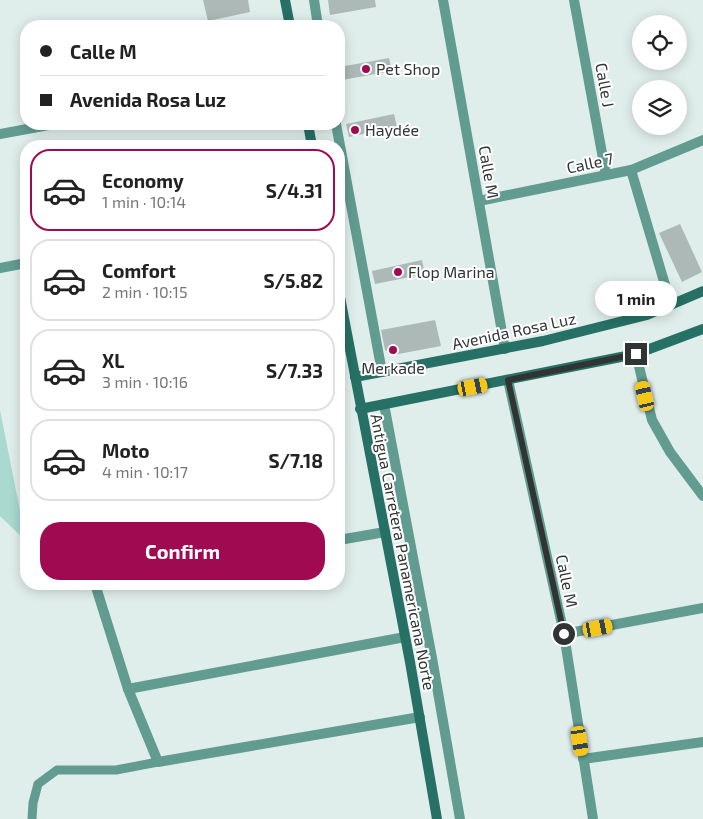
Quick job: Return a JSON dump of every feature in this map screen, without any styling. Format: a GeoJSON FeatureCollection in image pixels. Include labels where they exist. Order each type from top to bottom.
{"type":"FeatureCollection","features":[{"type":"Feature","properties":{"kind":"street"},"geometry":{"type":"LineString","coordinates":[[285,0],[289,20]]}},
{"type":"Feature","properties":{"kind":"street"},"geometry":{"type":"LineString","coordinates":[[314,0],[317,20]]}},
{"type":"Feature","properties":{"kind":"street","name":"Calle M"},"geometry":{"type":"LineString","coordinates":[[443,0],[505,349]]}},
{"type":"Feature","properties":{"kind":"street","name":"Calle J"},"geometry":{"type":"LineString","coordinates":[[574,0],[606,175]]}},
{"type":"Feature","properties":{"kind":"street"},"geometry":{"type":"LineString","coordinates":[[0,134],[22,130]]}},
{"type":"Feature","properties":{"kind":"street","name":"Calle 7"},"geometry":{"type":"LineString","coordinates":[[479,201],[631,170],[703,140]]}},
{"type":"Feature","properties":{"kind":"street"},"geometry":{"type":"LineString","coordinates":[[631,170],[671,306]]}},
{"type":"Feature","properties":{"kind":"street"},"geometry":{"type":"LineString","coordinates":[[345,173],[382,372]]}},
{"type":"Feature","properties":{"kind":"street"},"geometry":{"type":"LineString","coordinates":[[0,268],[20,264]]}},
{"type":"Feature","properties":{"kind":"street","name":"Avenida Rosa Luz"},"geometry":{"type":"LineString","coordinates":[[355,377],[505,349],[647,315],[703,291]]}},
{"type":"Feature","properties":{"kind":"street","name":"Antigua Carretera Panamericana Norte"},"geometry":{"type":"LineString","coordinates":[[345,324],[420,717],[437,819]]}},
{"type":"Feature","properties":{"kind":"street"},"geometry":{"type":"LineString","coordinates":[[360,409],[636,354],[703,329]]}},
{"type":"Feature","properties":{"kind":"street"},"geometry":{"type":"LineString","coordinates":[[636,354],[652,420],[670,452],[703,496]]}},
{"type":"Feature","properties":{"kind":"street","name":"Calle M"},"geometry":{"type":"LineString","coordinates":[[508,380],[564,634],[593,819]]}},
{"type":"Feature","properties":{"kind":"street"},"geometry":{"type":"LineString","coordinates":[[384,404],[460,819]]}},
{"type":"Feature","properties":{"kind":"street"},"geometry":{"type":"LineString","coordinates":[[693,481],[703,476]]}},
{"type":"Feature","properties":{"kind":"street"},"geometry":{"type":"LineString","coordinates":[[345,539],[385,532]]}},
{"type":"Feature","properties":{"kind":"street"},"geometry":{"type":"LineString","coordinates":[[97,590],[128,689],[158,762],[420,717]]}},
{"type":"Feature","properties":{"kind":"street"},"geometry":{"type":"LineString","coordinates":[[564,634],[703,608]]}},
{"type":"Feature","properties":{"kind":"street"},"geometry":{"type":"LineString","coordinates":[[128,689],[405,637]]}},
{"type":"Feature","properties":{"kind":"street"},"geometry":{"type":"LineString","coordinates":[[583,759],[703,742]]}},
{"type":"Feature","properties":{"kind":"lane"},"geometry":{"type":"LineString","coordinates":[[32,819],[33,803],[38,784],[57,770],[116,770],[158,762]]}},
{"type":"Feature","properties":{"kind":"green space"},"geometry":{"type":"Polygon","coordinates":[[[0,410],[20,511],[20,535],[0,516],[0,410]]]}},
{"type":"Feature","properties":{"kind":"building"},"geometry":{"type":"Polygon","coordinates":[[[203,0],[248,0],[250,12],[208,20],[203,0]]]}},
{"type":"Feature","properties":{"kind":"building"},"geometry":{"type":"Polygon","coordinates":[[[328,0],[375,0],[376,7],[330,15],[328,0]]]}},
{"type":"Feature","properties":{"kind":"building","name":"Pet Shop"},"geometry":{"type":"Polygon","coordinates":[[[389,58],[392,71],[345,79],[345,66],[389,58]]]}},
{"type":"Feature","properties":{"kind":"building"},"geometry":{"type":"Polygon","coordinates":[[[394,114],[397,127],[349,137],[346,124],[394,114]]]}},
{"type":"Feature","properties":{"kind":"building"},"geometry":{"type":"Polygon","coordinates":[[[680,224],[702,272],[682,282],[659,233],[680,224]]]}},
{"type":"Feature","properties":{"kind":"building","name":"Flop Marina"},"geometry":{"type":"Polygon","coordinates":[[[422,260],[425,274],[375,284],[372,271],[422,260]]]}},
{"type":"Feature","properties":{"kind":"building"},"geometry":{"type":"Polygon","coordinates":[[[435,320],[441,346],[393,355],[385,350],[381,330],[435,320]]]}},
{"type":"Feature","properties":{"kind":"place","name":"Pet Shop"},"geometry":{"type":"Point","coordinates":[366,69]}},
{"type":"Feature","properties":{"kind":"place","name":"Haydée"},"geometry":{"type":"Point","coordinates":[355,130]}},
{"type":"Feature","properties":{"kind":"place","name":"Flop Marina"},"geometry":{"type":"Point","coordinates":[398,272]}},
{"type":"Feature","properties":{"kind":"place","name":"Merkade"},"geometry":{"type":"Point","coordinates":[393,350]}},
{"type":"Feature","properties":{"kind":"route"},"geometry":{"type":"LineString","coordinates":[[564,634],[508,380],[636,354]]}}]}
